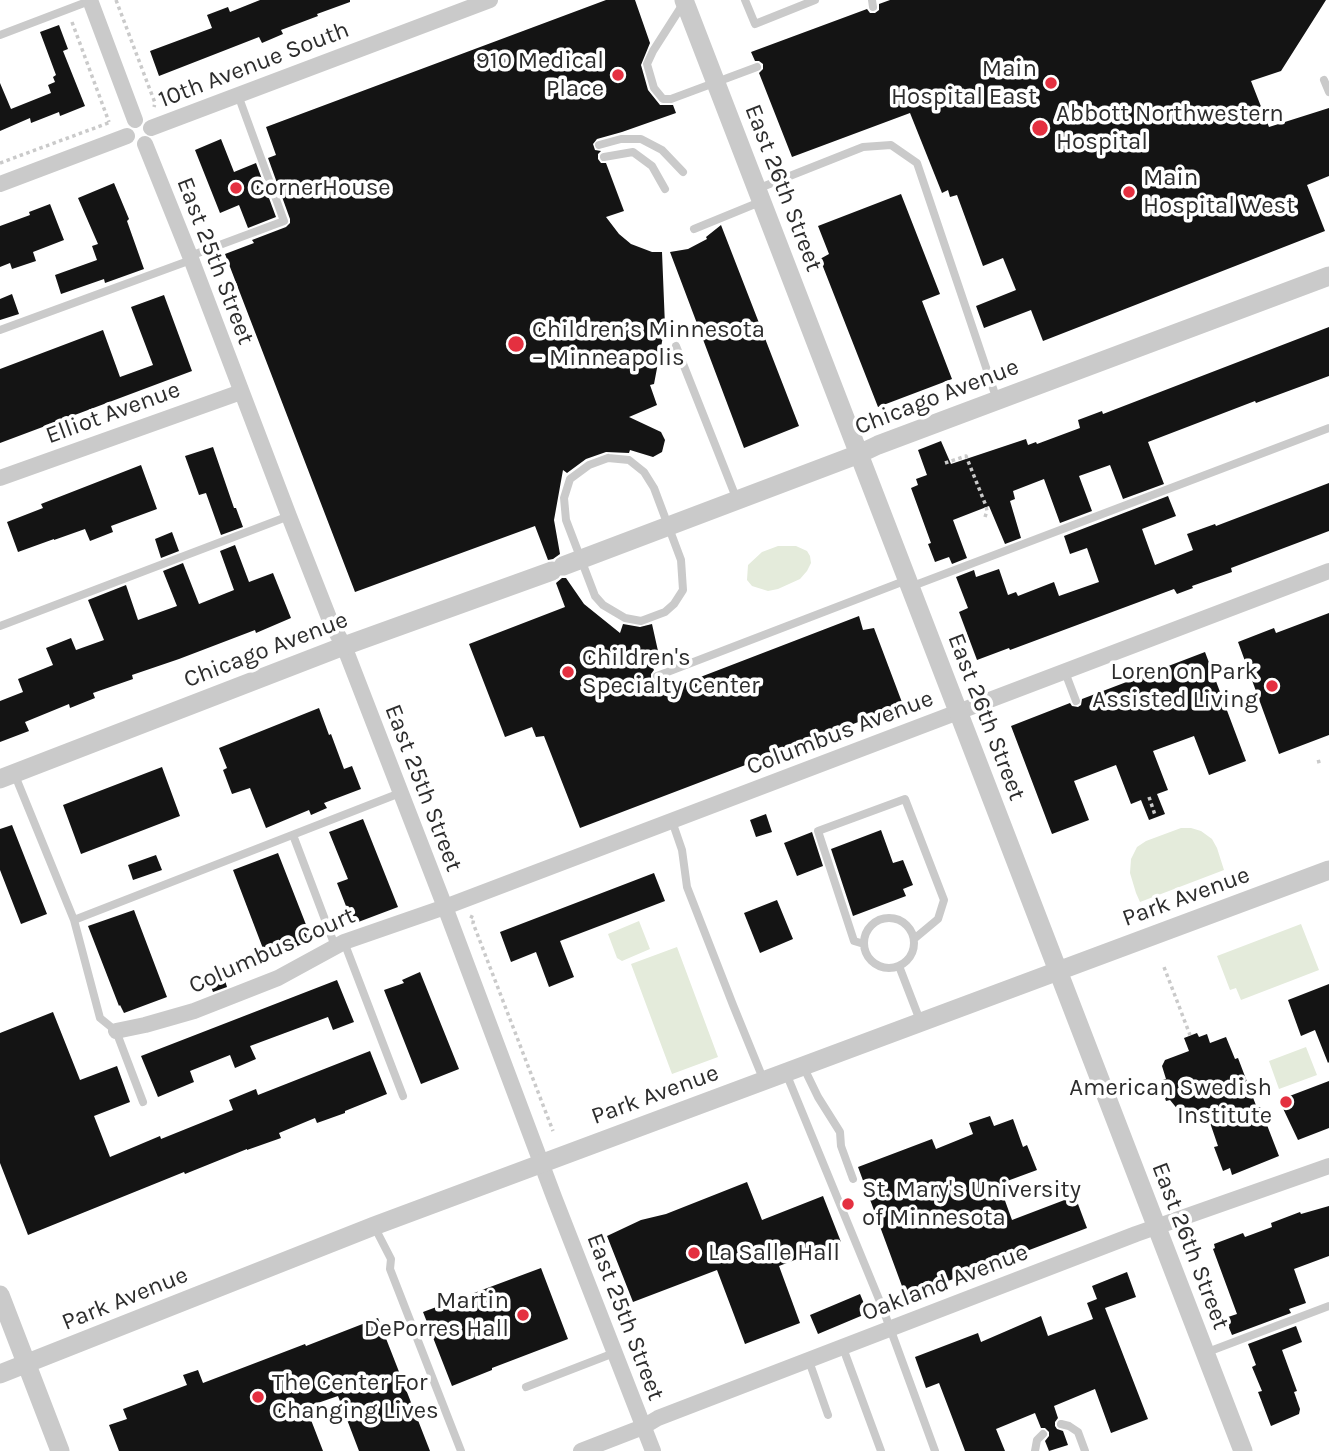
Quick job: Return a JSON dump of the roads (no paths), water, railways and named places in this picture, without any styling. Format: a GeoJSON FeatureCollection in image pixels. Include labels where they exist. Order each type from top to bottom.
{"type":"FeatureCollection","features":[{"type":"Feature","properties":{"kind":"street"},"geometry":{"type":"LineString","coordinates":[[91,0],[135,120]]}},
{"type":"Feature","properties":{"kind":"street","name":"10th Avenue South"},"geometry":{"type":"LineString","coordinates":[[151,128],[491,0]]}},
{"type":"Feature","properties":{"kind":"street","name":"East 26th Street"},"geometry":{"type":"LineString","coordinates":[[684,1],[1243,1451]]}},
{"type":"Feature","properties":{"kind":"street"},"geometry":{"type":"LineString","coordinates":[[135,120],[143,120],[151,128],[151,135],[145,144],[132,143],[126,132],[128,124],[135,120]]}},
{"type":"Feature","properties":{"kind":"street"},"geometry":{"type":"LineString","coordinates":[[0,184],[127,136]]}},
{"type":"Feature","properties":{"kind":"street","name":"East 25th Street"},"geometry":{"type":"LineString","coordinates":[[145,144],[331,623],[344,646],[653,1451]]}},
{"type":"Feature","properties":{"kind":"street","name":"Chicago Avenue"},"geometry":{"type":"LineString","coordinates":[[7,776],[344,646],[565,566],[1329,276]]}},
{"type":"Feature","properties":{"kind":"street","name":"Elliot Avenue"},"geometry":{"type":"LineString","coordinates":[[0,478],[241,392]]}},
{"type":"Feature","properties":{"kind":"street","name":"Columbus Avenue"},"geometry":{"type":"LineString","coordinates":[[445,907],[1329,571]]}},
{"type":"Feature","properties":{"kind":"street","name":"Park Avenue"},"geometry":{"type":"LineString","coordinates":[[0,1374],[374,1226],[1329,870]]}},
{"type":"Feature","properties":{"kind":"street","name":"Columbus Court"},"geometry":{"type":"LineString","coordinates":[[116,1031],[182,1014],[230,997],[278,978],[339,944],[445,907]]}},
{"type":"Feature","properties":{"kind":"street","name":"Oakland Avenue"},"geometry":{"type":"LineString","coordinates":[[581,1451],[659,1418],[1157,1227],[1329,1166]]}},
{"type":"Feature","properties":{"kind":"street"},"geometry":{"type":"LineString","coordinates":[[0,1295],[60,1451]]}},
{"type":"Feature","properties":{"kind":"lane"},"geometry":{"type":"LineString","coordinates":[[0,35],[91,0]]}},
{"type":"Feature","properties":{"kind":"lane"},"geometry":{"type":"LineString","coordinates":[[745,0],[755,24],[815,0]]}},
{"type":"Feature","properties":{"kind":"lane"},"geometry":{"type":"LineString","coordinates":[[684,1],[647,64],[654,88],[663,99],[671,99],[757,67]]}},
{"type":"Feature","properties":{"kind":"lane"},"geometry":{"type":"LineString","coordinates":[[1324,80],[1329,92]]}},
{"type":"Feature","properties":{"kind":"lane"},"geometry":{"type":"LineString","coordinates":[[0,330],[284,221],[238,95]]}},
{"type":"Feature","properties":{"kind":"lane"},"geometry":{"type":"LineString","coordinates":[[599,145],[621,139],[641,139],[662,150],[683,172]]}},
{"type":"Feature","properties":{"kind":"lane"},"geometry":{"type":"LineString","coordinates":[[694,229],[863,147],[891,145],[917,163],[997,400]]}},
{"type":"Feature","properties":{"kind":"lane"},"geometry":{"type":"LineString","coordinates":[[604,157],[633,152],[652,166],[665,189]]}},
{"type":"Feature","properties":{"kind":"lane"},"geometry":{"type":"LineString","coordinates":[[676,346],[737,500]]}},
{"type":"Feature","properties":{"kind":"lane"},"geometry":{"type":"LineString","coordinates":[[657,676],[1329,428]]}},
{"type":"Feature","properties":{"kind":"lane"},"geometry":{"type":"LineString","coordinates":[[608,458],[629,460],[644,472],[654,488],[681,560],[683,590],[665,612],[640,621],[625,618],[603,605],[565,566],[564,498],[569,479],[589,465],[608,458]]}},
{"type":"Feature","properties":{"kind":"lane"},"geometry":{"type":"LineString","coordinates":[[0,626],[289,516]]}},
{"type":"Feature","properties":{"kind":"lane"},"geometry":{"type":"LineString","coordinates":[[1065,672],[1076,701]]}},
{"type":"Feature","properties":{"kind":"lane"},"geometry":{"type":"LineString","coordinates":[[7,776],[74,920],[100,1018],[116,1031],[143,1102]]}},
{"type":"Feature","properties":{"kind":"lane"},"geometry":{"type":"LineString","coordinates":[[74,920],[400,793]]}},
{"type":"Feature","properties":{"kind":"lane"},"geometry":{"type":"LineString","coordinates":[[864,944],[854,941],[818,831],[905,799],[944,900],[938,919],[914,939]]}},
{"type":"Feature","properties":{"kind":"lane"},"geometry":{"type":"LineString","coordinates":[[672,820],[682,850],[687,887],[764,1081]]}},
{"type":"Feature","properties":{"kind":"lane"},"geometry":{"type":"LineString","coordinates":[[293,835],[402,1096]]}},
{"type":"Feature","properties":{"kind":"lane"},"geometry":{"type":"LineString","coordinates":[[891,918],[906,925],[914,939],[914,947],[906,962],[891,968],[883,968],[870,959],[864,944],[869,928],[883,919],[891,918]]}},
{"type":"Feature","properties":{"kind":"lane"},"geometry":{"type":"LineString","coordinates":[[900,966],[921,1023]]}},
{"type":"Feature","properties":{"kind":"lane"},"geometry":{"type":"LineString","coordinates":[[794,1069],[818,1097],[840,1132],[841,1146],[853,1179]]}},
{"type":"Feature","properties":{"kind":"lane"},"geometry":{"type":"LineString","coordinates":[[794,1069],[935,1451]]}},
{"type":"Feature","properties":{"kind":"lane"},"geometry":{"type":"LineString","coordinates":[[374,1226],[391,1259],[390,1269],[461,1451]]}},
{"type":"Feature","properties":{"kind":"lane"},"geometry":{"type":"LineString","coordinates":[[1205,1353],[1329,1306]]}},
{"type":"Feature","properties":{"kind":"lane"},"geometry":{"type":"LineString","coordinates":[[843,1348],[881,1451]]}},
{"type":"Feature","properties":{"kind":"lane"},"geometry":{"type":"LineString","coordinates":[[526,1387],[614,1353]]}},
{"type":"Feature","properties":{"kind":"lane"},"geometry":{"type":"LineString","coordinates":[[809,1361],[828,1415]]}},
{"type":"Feature","properties":{"kind":"lane"},"geometry":{"type":"LineString","coordinates":[[1061,1424],[1078,1432],[1085,1451]]}},
{"type":"Feature","properties":{"kind":"lane"},"geometry":{"type":"LineString","coordinates":[[1035,1451],[1037,1440],[1043,1434]]}},
{"type":"Feature","properties":{"kind":"place","name":"910 Medical Place"},"geometry":{"type":"Point","coordinates":[618,75]}},
{"type":"Feature","properties":{"kind":"place","name":"Main Hospital East"},"geometry":{"type":"Point","coordinates":[1051,83]}},
{"type":"Feature","properties":{"kind":"place","name":"Abbott Northwestern Hospital"},"geometry":{"type":"Point","coordinates":[1040,128]}},
{"type":"Feature","properties":{"kind":"place","name":"CornerHouse"},"geometry":{"type":"Point","coordinates":[236,188]}},
{"type":"Feature","properties":{"kind":"place","name":"Main Hospital West"},"geometry":{"type":"Point","coordinates":[1129,192]}},
{"type":"Feature","properties":{"kind":"place","name":"Children’s Minnesota – Minneapolis"},"geometry":{"type":"Point","coordinates":[516,344]}},
{"type":"Feature","properties":{"kind":"place","name":"Children's Specialty Center"},"geometry":{"type":"Point","coordinates":[568,672]}},
{"type":"Feature","properties":{"kind":"place","name":"Loren on Park Assisted Living"},"geometry":{"type":"Point","coordinates":[1272,686]}},
{"type":"Feature","properties":{"kind":"place","name":"American Swedish Institute"},"geometry":{"type":"Point","coordinates":[1286,1102]}},
{"type":"Feature","properties":{"kind":"place","name":"St. Mary's University of Minnesota"},"geometry":{"type":"Point","coordinates":[848,1204]}},
{"type":"Feature","properties":{"kind":"place","name":"La Salle Hall"},"geometry":{"type":"Point","coordinates":[694,1253]}},
{"type":"Feature","properties":{"kind":"place","name":"Martin DePorres Hall"},"geometry":{"type":"Point","coordinates":[523,1315]}},
{"type":"Feature","properties":{"kind":"place","name":"The Center For Changing Lives"},"geometry":{"type":"Point","coordinates":[258,1397]}}]}
